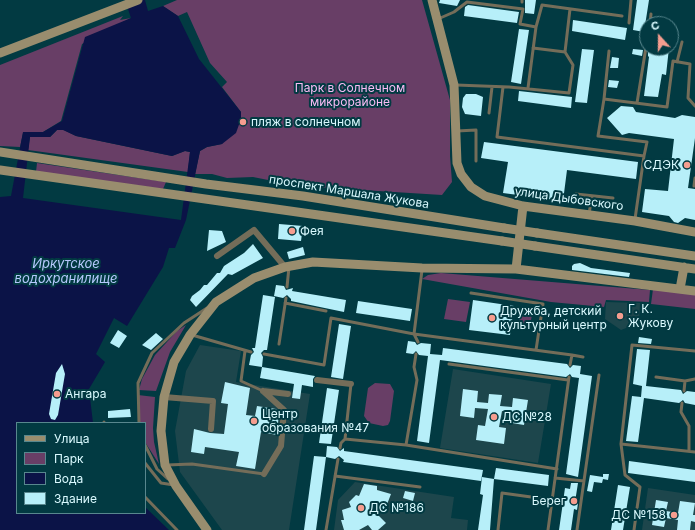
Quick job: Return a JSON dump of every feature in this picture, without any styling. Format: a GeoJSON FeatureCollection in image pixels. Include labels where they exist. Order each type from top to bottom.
{"type":"FeatureCollection","features":[{"type":"Feature","properties":{"kind":"main road"},"geometry":{"type":"LineString","coordinates":[[0,53],[138,0]]}},
{"type":"Feature","properties":{"kind":"main road","name":"улица Дыбовского"},"geometry":{"type":"LineString","coordinates":[[432,0],[454,85],[457,163],[465,182],[485,196],[523,206],[589,214],[695,232]]}},
{"type":"Feature","properties":{"kind":"main road"},"geometry":{"type":"LineString","coordinates":[[0,57],[24,45]]}},
{"type":"Feature","properties":{"kind":"main road","name":"проспект Маршала Жукова"},"geometry":{"type":"LineString","coordinates":[[0,152],[695,256]]}},
{"type":"Feature","properties":{"kind":"main road"},"geometry":{"type":"LineString","coordinates":[[4,170],[695,269]]}},
{"type":"Feature","properties":{"kind":"main road"},"geometry":{"type":"LineString","coordinates":[[516,269],[523,206]]}},
{"type":"Feature","properties":{"kind":"main road"},"geometry":{"type":"LineString","coordinates":[[207,530],[176,486],[165,465],[161,432],[164,397],[174,362],[190,335],[216,302],[254,278],[287,266],[313,262],[422,268],[516,269],[695,291]]}},
{"type":"Feature","properties":{"kind":"main road"},"geometry":{"type":"LineString","coordinates":[[680,289],[684,267]]}},
{"type":"Feature","properties":{"kind":"street"},"geometry":{"type":"LineString","coordinates":[[217,256],[254,230],[287,266]]}},
{"type":"Feature","properties":{"kind":"street"},"geometry":{"type":"LineString","coordinates":[[317,380],[351,384]]}},
{"type":"Feature","properties":{"kind":"street"},"geometry":{"type":"LineString","coordinates":[[263,391],[288,394]]}},
{"type":"Feature","properties":{"kind":"street"},"geometry":{"type":"LineString","coordinates":[[263,391],[284,410],[281,446],[264,474]]}},
{"type":"Feature","properties":{"kind":"street"},"geometry":{"type":"LineString","coordinates":[[164,397],[213,401],[211,429]]}},
{"type":"Feature","properties":{"kind":"lane"},"geometry":{"type":"LineString","coordinates":[[629,23],[631,0]]}},
{"type":"Feature","properties":{"kind":"lane"},"geometry":{"type":"LineString","coordinates":[[438,19],[454,12],[467,1],[523,9],[520,24],[536,27]]}},
{"type":"Feature","properties":{"kind":"lane"},"geometry":{"type":"LineString","coordinates":[[528,88],[536,27],[542,5],[622,16]]}},
{"type":"Feature","properties":{"kind":"lane"},"geometry":{"type":"LineString","coordinates":[[454,85],[528,88],[569,93],[573,65],[565,52],[570,9]]}},
{"type":"Feature","properties":{"kind":"lane"},"geometry":{"type":"LineString","coordinates":[[678,62],[682,42]]}},
{"type":"Feature","properties":{"kind":"lane"},"geometry":{"type":"LineString","coordinates":[[533,48],[565,52]]}},
{"type":"Feature","properties":{"kind":"lane"},"geometry":{"type":"LineString","coordinates":[[609,52],[598,136],[647,142],[635,221]]}},
{"type":"Feature","properties":{"kind":"lane"},"geometry":{"type":"LineString","coordinates":[[637,103],[645,56]]}},
{"type":"Feature","properties":{"kind":"lane"},"geometry":{"type":"LineString","coordinates":[[604,99],[667,107],[673,61],[695,64]]}},
{"type":"Feature","properties":{"kind":"lane"},"geometry":{"type":"LineString","coordinates":[[690,64],[688,98],[695,106]]}},
{"type":"Feature","properties":{"kind":"lane"},"geometry":{"type":"LineString","coordinates":[[488,113],[492,87]]}},
{"type":"Feature","properties":{"kind":"lane"},"geometry":{"type":"LineString","coordinates":[[504,87],[497,136],[644,156]]}},
{"type":"Feature","properties":{"kind":"lane"},"geometry":{"type":"LineString","coordinates":[[455,130],[476,130],[476,161]]}},
{"type":"Feature","properties":{"kind":"lane"},"geometry":{"type":"LineString","coordinates":[[694,186],[695,178]]}},
{"type":"Feature","properties":{"kind":"lane"},"geometry":{"type":"LineString","coordinates":[[576,194],[612,198]]}},
{"type":"Feature","properties":{"kind":"lane"},"geometry":{"type":"LineString","coordinates":[[589,214],[592,196]]}},
{"type":"Feature","properties":{"kind":"lane"},"geometry":{"type":"LineString","coordinates":[[287,266],[287,287]]}},
{"type":"Feature","properties":{"kind":"lane"},"geometry":{"type":"LineString","coordinates":[[418,342],[414,334],[422,268]]}},
{"type":"Feature","properties":{"kind":"lane"},"geometry":{"type":"LineString","coordinates":[[471,293],[544,304],[536,350]]}},
{"type":"Feature","properties":{"kind":"lane"},"geometry":{"type":"LineString","coordinates":[[279,344],[286,298]]}},
{"type":"Feature","properties":{"kind":"lane"},"geometry":{"type":"LineString","coordinates":[[139,422],[138,383],[152,353],[184,323],[216,302]]}},
{"type":"Feature","properties":{"kind":"lane"},"geometry":{"type":"LineString","coordinates":[[285,303],[326,310]]}},
{"type":"Feature","properties":{"kind":"lane"},"geometry":{"type":"LineString","coordinates":[[264,354],[324,365],[331,318],[414,334],[583,357]]}},
{"type":"Feature","properties":{"kind":"lane"},"geometry":{"type":"LineString","coordinates":[[190,335],[251,352]]}},
{"type":"Feature","properties":{"kind":"lane"},"geometry":{"type":"LineString","coordinates":[[634,530],[640,487],[625,475],[621,444],[632,345],[695,351]]}},
{"type":"Feature","properties":{"kind":"lane"},"geometry":{"type":"LineString","coordinates":[[245,351],[241,381],[263,391]]}},
{"type":"Feature","properties":{"kind":"lane"},"geometry":{"type":"LineString","coordinates":[[406,445],[417,380],[414,367],[416,354]]}},
{"type":"Feature","properties":{"kind":"lane"},"geometry":{"type":"LineString","coordinates":[[570,365],[572,355]]}},
{"type":"Feature","properties":{"kind":"lane"},"geometry":{"type":"LineString","coordinates":[[449,364],[569,378],[548,530]]}},
{"type":"Feature","properties":{"kind":"lane"},"geometry":{"type":"LineString","coordinates":[[577,530],[599,375]]}},
{"type":"Feature","properties":{"kind":"lane"},"geometry":{"type":"LineString","coordinates":[[656,377],[685,381],[695,379]]}},
{"type":"Feature","properties":{"kind":"lane"},"geometry":{"type":"LineString","coordinates":[[684,391],[685,381]]}},
{"type":"Feature","properties":{"kind":"lane"},"geometry":{"type":"LineString","coordinates":[[340,448],[340,443],[345,438],[351,384]]}},
{"type":"Feature","properties":{"kind":"lane"},"geometry":{"type":"LineString","coordinates":[[682,403],[681,412],[689,426],[689,451]]}},
{"type":"Feature","properties":{"kind":"lane"},"geometry":{"type":"LineString","coordinates":[[345,438],[406,445],[556,469]]}},
{"type":"Feature","properties":{"kind":"lane"},"geometry":{"type":"LineString","coordinates":[[621,444],[695,452]]}},
{"type":"Feature","properties":{"kind":"lane"},"geometry":{"type":"LineString","coordinates":[[146,447],[157,469],[176,486]]}},
{"type":"Feature","properties":{"kind":"lane"},"geometry":{"type":"LineString","coordinates":[[326,530],[338,459]]}},
{"type":"Feature","properties":{"kind":"lane"},"geometry":{"type":"LineString","coordinates":[[146,464],[161,483],[176,486]]}},
{"type":"Feature","properties":{"kind":"lane"},"geometry":{"type":"LineString","coordinates":[[165,465],[192,464],[264,474]]}},
{"type":"Feature","properties":{"kind":"lane"},"geometry":{"type":"LineString","coordinates":[[335,476],[420,486]]}},
{"type":"Feature","properties":{"kind":"lane"},"geometry":{"type":"LineString","coordinates":[[555,478],[584,481]]}},
{"type":"Feature","properties":{"kind":"lane"},"geometry":{"type":"LineString","coordinates":[[498,530],[502,493],[552,500]]}},
{"type":"Feature","properties":{"kind":"lane"},"geometry":{"type":"LineString","coordinates":[[146,498],[178,530]]}},
{"type":"Feature","properties":{"kind":"shaded area"},"geometry":{"type":"Polygon","coordinates":[[[606,302],[640,303],[639,323],[621,330],[605,319],[606,302]]]}},
{"type":"Feature","properties":{"kind":"shaded area"},"geometry":{"type":"Polygon","coordinates":[[[200,345],[241,351],[236,382],[310,394],[289,530],[222,530],[180,472],[175,431],[186,371],[200,345]]]}},
{"type":"Feature","properties":{"kind":"shaded area"},"geometry":{"type":"Polygon","coordinates":[[[453,369],[551,384],[538,463],[440,448],[453,369]]]}},
{"type":"Feature","properties":{"kind":"shaded area"},"geometry":{"type":"Polygon","coordinates":[[[355,482],[454,497],[451,518],[468,520],[467,530],[334,530],[338,500],[355,482]]]}},
{"type":"Feature","properties":{"kind":"shaded area"},"geometry":{"type":"Polygon","coordinates":[[[648,488],[695,495],[695,530],[642,530],[648,488]]]}},
{"type":"Feature","properties":{"kind":"green space","name":"Парк в Солнечном микрорайоне"},"geometry":{"type":"Polygon","coordinates":[[[177,0],[422,0],[450,100],[450,156],[452,182],[442,195],[298,186],[253,177],[227,178],[212,174],[195,174],[200,151],[207,147],[222,144],[241,112],[222,87],[227,82],[210,63],[187,12],[178,16],[163,6],[177,0]]]}},
{"type":"Feature","properties":{"kind":"green space"},"geometry":{"type":"Polygon","coordinates":[[[123,16],[120,20],[131,18],[82,44],[61,121],[43,132],[23,133],[20,147],[0,146],[0,65],[123,16]]]}},
{"type":"Feature","properties":{"kind":"green space"},"geometry":{"type":"Polygon","coordinates":[[[57,130],[64,130],[76,136],[172,156],[185,151],[190,152],[188,172],[28,150],[30,137],[50,137],[57,130]]]}},
{"type":"Feature","properties":{"kind":"green space"},"geometry":{"type":"Polygon","coordinates":[[[37,163],[166,182],[163,189],[36,172],[37,163]]]}},
{"type":"Feature","properties":{"kind":"green space"},"geometry":{"type":"Polygon","coordinates":[[[441,273],[650,290],[649,302],[606,300],[604,307],[551,302],[422,279],[428,275],[441,273]]]}},
{"type":"Feature","properties":{"kind":"green space"},"geometry":{"type":"Polygon","coordinates":[[[653,289],[695,294],[695,309],[651,304],[653,289]]]}},
{"type":"Feature","properties":{"kind":"green space"},"geometry":{"type":"Polygon","coordinates":[[[448,299],[470,302],[466,322],[444,319],[448,299]]]}},
{"type":"Feature","properties":{"kind":"green space"},"geometry":{"type":"Polygon","coordinates":[[[521,307],[533,310],[530,325],[518,323],[521,307]]]}},
{"type":"Feature","properties":{"kind":"green space"},"geometry":{"type":"Polygon","coordinates":[[[186,325],[170,352],[156,391],[139,390],[142,379],[155,355],[177,331],[186,325]]]}},
{"type":"Feature","properties":{"kind":"green space"},"geometry":{"type":"Polygon","coordinates":[[[375,383],[390,384],[394,391],[390,421],[388,425],[383,426],[369,423],[364,416],[368,388],[375,383]]]}},
{"type":"Feature","properties":{"kind":"green space"},"geometry":{"type":"Polygon","coordinates":[[[138,395],[155,397],[153,428],[154,442],[159,464],[146,444],[146,422],[140,422],[138,395]]]}},
{"type":"Feature","properties":{"kind":"water","name":"Иркутское водохранилище"},"geometry":{"type":"Polygon","coordinates":[[[125,0],[145,0],[148,11],[163,6],[178,16],[199,59],[241,112],[241,119],[236,133],[222,144],[207,147],[200,151],[186,220],[175,248],[169,248],[163,267],[127,326],[114,318],[96,354],[105,362],[89,389],[93,422],[16,422],[16,514],[146,514],[146,508],[169,530],[0,530],[0,197],[11,196],[23,132],[43,132],[62,121],[85,37],[131,18],[125,0]],[[57,130],[50,137],[30,137],[23,198],[181,220],[190,152],[185,151],[172,156],[76,136],[63,130],[57,130]]]}},
{"type":"Feature","properties":{"kind":"building"},"geometry":{"type":"Polygon","coordinates":[[[440,0],[460,0],[457,6],[439,3],[440,0]]]}},
{"type":"Feature","properties":{"kind":"building"},"geometry":{"type":"Polygon","coordinates":[[[525,0],[536,0],[534,14],[525,13],[525,0]]]}},
{"type":"Feature","properties":{"kind":"building"},"geometry":{"type":"Polygon","coordinates":[[[637,0],[649,0],[646,16],[639,16],[639,31],[633,30],[637,0]]]}},
{"type":"Feature","properties":{"kind":"building"},"geometry":{"type":"Polygon","coordinates":[[[468,5],[519,12],[517,23],[464,16],[465,7],[468,5]]]}},
{"type":"Feature","properties":{"kind":"building"},"geometry":{"type":"Polygon","coordinates":[[[573,20],[627,28],[625,40],[572,31],[573,20]]]}},
{"type":"Feature","properties":{"kind":"building"},"geometry":{"type":"Polygon","coordinates":[[[519,29],[529,30],[521,84],[511,82],[519,29]]]}},
{"type":"Feature","properties":{"kind":"building"},"geometry":{"type":"Polygon","coordinates":[[[582,49],[594,50],[587,103],[575,102],[582,49]]]}},
{"type":"Feature","properties":{"kind":"building"},"geometry":{"type":"Polygon","coordinates":[[[633,49],[639,50],[639,55],[632,54],[633,49]]]}},
{"type":"Feature","properties":{"kind":"building"},"geometry":{"type":"Polygon","coordinates":[[[648,56],[668,56],[666,75],[662,74],[658,97],[644,96],[648,56]]]}},
{"type":"Feature","properties":{"kind":"building"},"geometry":{"type":"Polygon","coordinates":[[[612,57],[619,58],[618,68],[610,68],[612,57]]]}},
{"type":"Feature","properties":{"kind":"building"},"geometry":{"type":"Polygon","coordinates":[[[609,80],[619,81],[617,88],[608,87],[609,80]]]}},
{"type":"Feature","properties":{"kind":"building"},"geometry":{"type":"Polygon","coordinates":[[[519,91],[572,97],[571,108],[518,101],[519,91]]]}},
{"type":"Feature","properties":{"kind":"building"},"geometry":{"type":"Polygon","coordinates":[[[466,94],[476,94],[483,97],[481,116],[465,114],[462,107],[463,98],[466,94]]]}},
{"type":"Feature","properties":{"kind":"building"},"geometry":{"type":"Polygon","coordinates":[[[621,106],[633,107],[636,112],[675,118],[682,115],[695,117],[695,138],[688,188],[695,189],[695,220],[685,218],[678,223],[674,222],[669,216],[642,212],[645,189],[668,191],[674,139],[629,133],[622,135],[607,118],[621,106]]]}},
{"type":"Feature","properties":{"kind":"building"},"geometry":{"type":"Polygon","coordinates":[[[484,142],[638,162],[636,179],[567,170],[563,201],[503,193],[508,162],[481,158],[484,142]]]}},
{"type":"Feature","properties":{"kind":"building"},"geometry":{"type":"Polygon","coordinates":[[[279,224],[303,226],[301,241],[278,239],[279,224]]]}},
{"type":"Feature","properties":{"kind":"building"},"geometry":{"type":"Polygon","coordinates":[[[209,230],[222,231],[226,242],[207,251],[209,230]]]}},
{"type":"Feature","properties":{"kind":"building"},"geometry":{"type":"Polygon","coordinates":[[[253,244],[263,258],[232,275],[228,274],[196,307],[190,300],[192,296],[204,285],[207,285],[217,273],[220,273],[224,266],[244,253],[253,244]]]}},
{"type":"Feature","properties":{"kind":"building"},"geometry":{"type":"Polygon","coordinates":[[[303,247],[305,255],[289,259],[287,252],[303,247]]]}},
{"type":"Feature","properties":{"kind":"building"},"geometry":{"type":"Polygon","coordinates":[[[580,263],[591,268],[630,273],[629,277],[572,270],[572,266],[574,264],[580,263]]]}},
{"type":"Feature","properties":{"kind":"building"},"geometry":{"type":"Polygon","coordinates":[[[276,285],[284,286],[286,290],[293,288],[292,291],[346,300],[344,312],[291,301],[287,295],[283,298],[274,296],[276,285]]]}},
{"type":"Feature","properties":{"kind":"building"},"geometry":{"type":"Polygon","coordinates":[[[263,295],[275,297],[267,350],[264,350],[261,353],[263,357],[262,367],[249,365],[251,355],[254,352],[252,348],[255,348],[263,295]]]}},
{"type":"Feature","properties":{"kind":"building","name":"Дружба, детский культурный центр"},"geometry":{"type":"Polygon","coordinates":[[[473,300],[514,306],[510,335],[469,330],[473,300]]]}},
{"type":"Feature","properties":{"kind":"building"},"geometry":{"type":"Polygon","coordinates":[[[358,301],[412,309],[410,321],[356,313],[358,301]]]}},
{"type":"Feature","properties":{"kind":"building"},"geometry":{"type":"Polygon","coordinates":[[[339,324],[351,326],[343,379],[331,377],[339,324]]]}},
{"type":"Feature","properties":{"kind":"building"},"geometry":{"type":"Polygon","coordinates":[[[118,330],[127,336],[119,348],[110,343],[118,330]]]}},
{"type":"Feature","properties":{"kind":"building"},"geometry":{"type":"Polygon","coordinates":[[[156,333],[163,339],[151,350],[142,345],[156,333]]]}},
{"type":"Feature","properties":{"kind":"building"},"geometry":{"type":"Polygon","coordinates":[[[639,337],[652,339],[651,344],[638,343],[639,337]]]}},
{"type":"Feature","properties":{"kind":"building"},"geometry":{"type":"Polygon","coordinates":[[[408,341],[415,342],[417,345],[421,343],[431,344],[430,354],[442,355],[443,348],[567,364],[570,368],[573,365],[581,366],[580,374],[592,376],[578,477],[566,474],[579,378],[572,377],[570,374],[566,377],[440,360],[429,443],[417,441],[428,356],[419,355],[416,351],[413,354],[406,353],[408,341]]]}},
{"type":"Feature","properties":{"kind":"building"},"geometry":{"type":"Polygon","coordinates":[[[637,349],[650,350],[646,386],[681,390],[683,394],[687,391],[695,392],[695,405],[685,403],[683,400],[679,403],[644,398],[638,442],[626,441],[632,396],[641,397],[642,386],[633,384],[637,349]]]}},
{"type":"Feature","properties":{"kind":"building","name":"Ангара"},"geometry":{"type":"Polygon","coordinates":[[[62,364],[65,374],[58,415],[55,420],[51,419],[49,414],[56,373],[62,364]]]}},
{"type":"Feature","properties":{"kind":"building"},"geometry":{"type":"Polygon","coordinates":[[[262,367],[315,376],[313,379],[313,387],[302,385],[300,399],[292,398],[294,384],[260,378],[262,367]]]}},
{"type":"Feature","properties":{"kind":"building","name":"Центр образования №47"},"geometry":{"type":"Polygon","coordinates":[[[225,382],[250,388],[246,415],[255,416],[257,406],[276,409],[279,412],[277,435],[261,432],[255,469],[236,466],[239,452],[205,447],[204,454],[191,452],[194,429],[210,433],[224,434],[228,404],[221,403],[225,382]]]}},
{"type":"Feature","properties":{"kind":"building"},"geometry":{"type":"Polygon","coordinates":[[[327,388],[339,390],[331,444],[319,443],[327,388]]]}},
{"type":"Feature","properties":{"kind":"building","name":"ДС №28"},"geometry":{"type":"Polygon","coordinates":[[[463,389],[478,391],[477,402],[488,403],[489,394],[502,395],[500,406],[512,407],[513,398],[528,400],[524,425],[512,423],[513,413],[502,411],[499,427],[506,428],[504,444],[476,440],[478,425],[485,426],[488,409],[475,408],[474,418],[460,416],[463,389]]]}},
{"type":"Feature","properties":{"kind":"building"},"geometry":{"type":"Polygon","coordinates":[[[130,409],[131,417],[108,418],[108,411],[130,409]]]}},
{"type":"Feature","properties":{"kind":"building"},"geometry":{"type":"Polygon","coordinates":[[[327,446],[337,447],[340,451],[344,448],[344,451],[483,470],[481,481],[343,462],[344,460],[339,456],[335,459],[326,457],[327,446]]]}},
{"type":"Feature","properties":{"kind":"building"},"geometry":{"type":"Polygon","coordinates":[[[314,456],[326,457],[316,530],[304,530],[314,456]]]}},
{"type":"Feature","properties":{"kind":"building"},"geometry":{"type":"Polygon","coordinates":[[[629,461],[695,470],[695,482],[628,473],[629,461]]]}},
{"type":"Feature","properties":{"kind":"building"},"geometry":{"type":"Polygon","coordinates":[[[496,468],[549,475],[548,486],[494,479],[496,468]]]}},
{"type":"Feature","properties":{"kind":"building"},"geometry":{"type":"Polygon","coordinates":[[[603,474],[609,474],[608,480],[603,479],[602,483],[594,482],[592,492],[587,491],[590,475],[603,477],[603,474]]]}},
{"type":"Feature","properties":{"kind":"building"},"geometry":{"type":"Polygon","coordinates":[[[482,477],[494,479],[490,530],[478,530],[483,495],[480,494],[482,477]]]}},
{"type":"Feature","properties":{"kind":"building"},"geometry":{"type":"Polygon","coordinates":[[[571,483],[578,483],[575,502],[578,503],[577,510],[574,509],[571,530],[559,530],[565,488],[570,489],[571,483]]]}},
{"type":"Feature","properties":{"kind":"building","name":"ДС №186"},"geometry":{"type":"Polygon","coordinates":[[[364,484],[377,486],[377,490],[391,494],[386,507],[378,515],[386,523],[378,530],[372,530],[368,525],[359,530],[344,530],[341,520],[344,520],[342,510],[351,507],[349,502],[356,495],[359,496],[364,484]]]}},
{"type":"Feature","properties":{"kind":"building"},"geometry":{"type":"Polygon","coordinates":[[[618,485],[630,487],[623,530],[611,530],[618,485]]]}},
{"type":"Feature","properties":{"kind":"building"},"geometry":{"type":"Polygon","coordinates":[[[405,491],[415,493],[413,501],[403,498],[405,491]]]}},
{"type":"Feature","properties":{"kind":"building","name":"ДС №158"},"geometry":{"type":"Polygon","coordinates":[[[656,500],[668,502],[666,511],[678,513],[680,501],[695,503],[693,515],[695,515],[695,522],[691,521],[690,530],[677,530],[678,520],[666,518],[664,527],[652,525],[656,500]]]}},
{"type":"Feature","properties":{"kind":"place","name":"пляж в солнечном"},"geometry":{"type":"Point","coordinates":[243,122]}},
{"type":"Feature","properties":{"kind":"place","name":"СДЭК"},"geometry":{"type":"Point","coordinates":[687,165]}},
{"type":"Feature","properties":{"kind":"place","name":"Фея"},"geometry":{"type":"Point","coordinates":[292,231]}},
{"type":"Feature","properties":{"kind":"place","name":"Г. К. Жукову"},"geometry":{"type":"Point","coordinates":[620,316]}},
{"type":"Feature","properties":{"kind":"place","name":"Дружба, детский культурный центр"},"geometry":{"type":"Point","coordinates":[492,318]}},
{"type":"Feature","properties":{"kind":"place","name":"Ангара"},"geometry":{"type":"Point","coordinates":[57,394]}},
{"type":"Feature","properties":{"kind":"place","name":"ДС №28"},"geometry":{"type":"Point","coordinates":[494,417]}},
{"type":"Feature","properties":{"kind":"place","name":"Центр образования №47"},"geometry":{"type":"Point","coordinates":[254,421]}},
{"type":"Feature","properties":{"kind":"place","name":"Берег"},"geometry":{"type":"Point","coordinates":[574,501]}},
{"type":"Feature","properties":{"kind":"place","name":"ДС №186"},"geometry":{"type":"Point","coordinates":[361,508]}},
{"type":"Feature","properties":{"kind":"place","name":"ДС №158"},"geometry":{"type":"Point","coordinates":[674,515]}}]}
